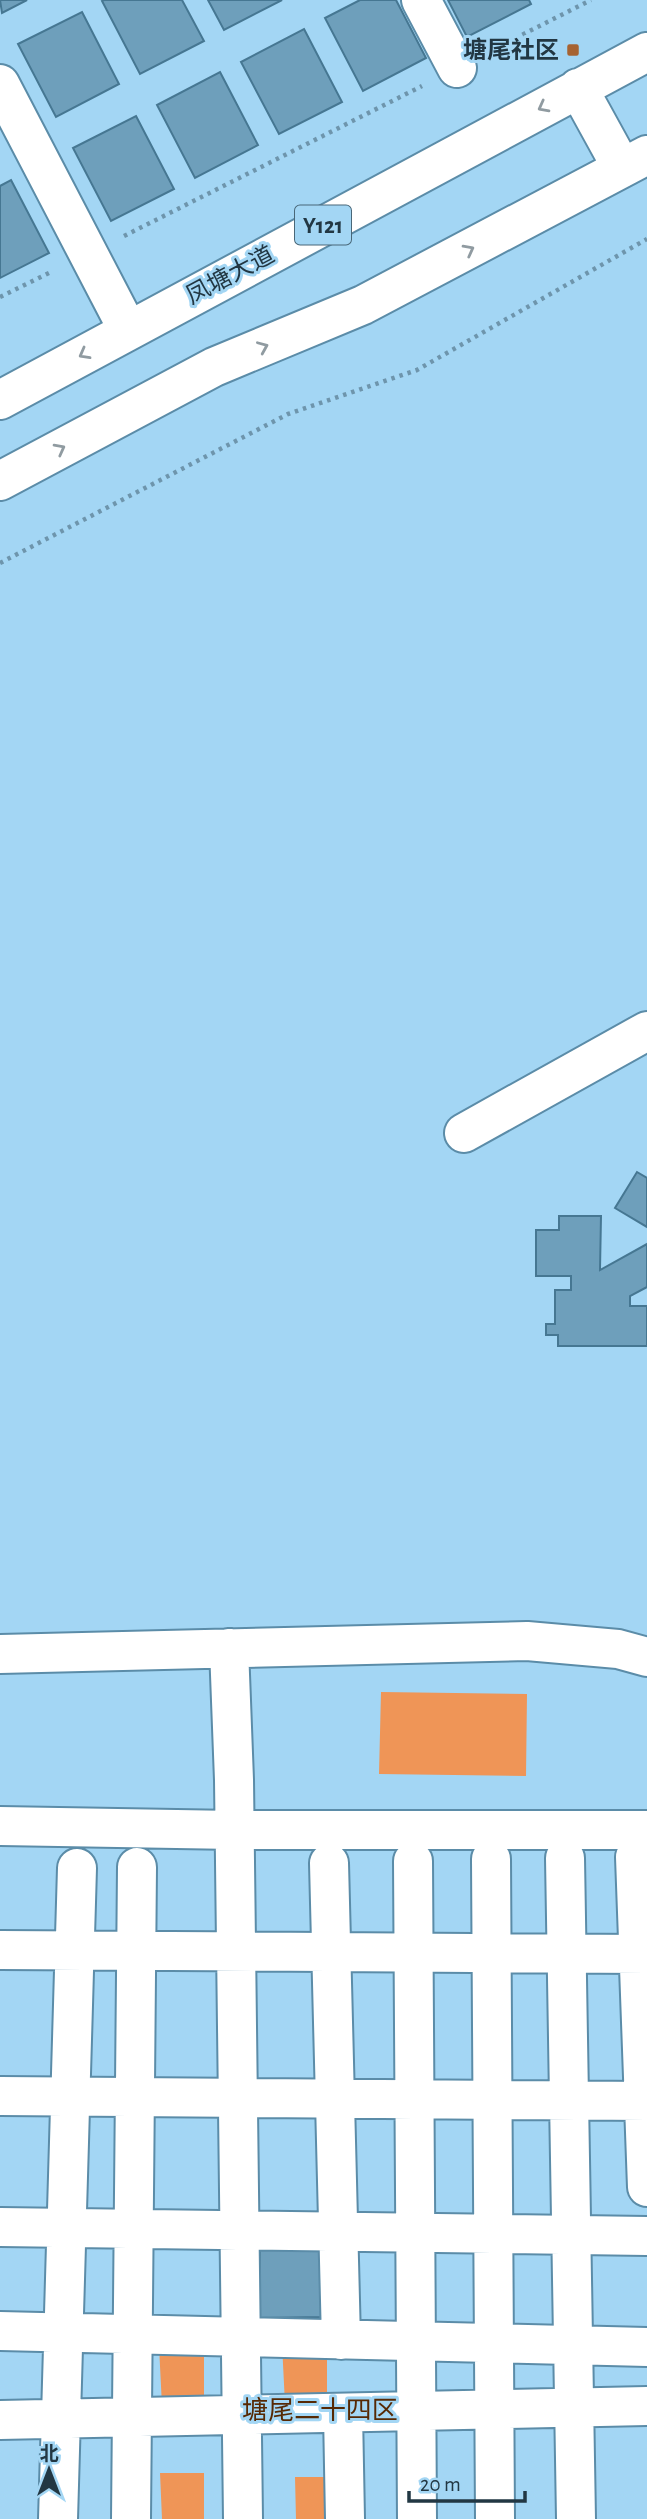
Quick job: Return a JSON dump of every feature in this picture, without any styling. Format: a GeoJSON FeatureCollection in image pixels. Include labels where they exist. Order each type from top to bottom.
{"type":"FeatureCollection","features":[{"type":"Feature","properties":{"kind":"street"},"geometry":{"type":"LineString","coordinates":[[421,0],[457,68]]}},
{"type":"Feature","properties":{"kind":"street","name":"凤塘大道"},"geometry":{"type":"LineString","coordinates":[[0,400],[647,52]]}},
{"type":"Feature","properties":{"kind":"street"},"geometry":{"type":"LineString","coordinates":[[0,84],[128,330]]}},
{"type":"Feature","properties":{"kind":"street"},"geometry":{"type":"LineString","coordinates":[[0,481],[214,367],[363,305],[635,162],[578,88]]}},
{"type":"Feature","properties":{"kind":"street"},"geometry":{"type":"LineString","coordinates":[[464,1133],[647,1031]]}},
{"type":"Feature","properties":{"kind":"street"},"geometry":{"type":"LineString","coordinates":[[0,1654],[527,1641],[618,1649],[647,1657]]}},
{"type":"Feature","properties":{"kind":"street"},"geometry":{"type":"LineString","coordinates":[[229,1648],[237,1951],[243,2519]]}},
{"type":"Feature","properties":{"kind":"street"},"geometry":{"type":"LineString","coordinates":[[0,1826],[235,1829],[641,1843],[647,2188]]}},
{"type":"Feature","properties":{"kind":"street"},"geometry":{"type":"LineString","coordinates":[[565,1858],[576,2519]]}},
{"type":"Feature","properties":{"kind":"street"},"geometry":{"type":"LineString","coordinates":[[491,1860],[495,2519]]}},
{"type":"Feature","properties":{"kind":"street"},"geometry":{"type":"LineString","coordinates":[[412,1861],[417,2519]]}},
{"type":"Feature","properties":{"kind":"street"},"geometry":{"type":"LineString","coordinates":[[329,1863],[341,2340]]}},
{"type":"Feature","properties":{"kind":"street"},"geometry":{"type":"LineString","coordinates":[[131,2519],[137,1867]]}},
{"type":"Feature","properties":{"kind":"street"},"geometry":{"type":"LineString","coordinates":[[58,2519],[77,1868]]}},
{"type":"Feature","properties":{"kind":"street"},"geometry":{"type":"LineString","coordinates":[[0,1950],[643,1954]]}},
{"type":"Feature","properties":{"kind":"street"},"geometry":{"type":"LineString","coordinates":[[0,2096],[645,2101]]}},
{"type":"Feature","properties":{"kind":"street"},"geometry":{"type":"LineString","coordinates":[[0,2227],[647,2236]]}},
{"type":"Feature","properties":{"kind":"street"},"geometry":{"type":"LineString","coordinates":[[0,2331],[647,2347]]}},
{"type":"Feature","properties":{"kind":"street"},"geometry":{"type":"LineString","coordinates":[[0,2420],[647,2406]]}},
{"type":"Feature","properties":{"kind":"street"},"geometry":{"type":"LineString","coordinates":[[343,2413],[345,2519]]}},
{"type":"Feature","properties":{"kind":"path"},"geometry":{"type":"LineString","coordinates":[[0,298],[592,0]]}},
{"type":"Feature","properties":{"kind":"path"},"geometry":{"type":"LineString","coordinates":[[0,563],[288,414],[417,370],[647,239]]}},
{"type":"Feature","properties":{"kind":"shaded area"},"geometry":{"type":"Polygon","coordinates":[[[381,1692],[527,1694],[526,1776],[379,1774],[381,1692]]]}},
{"type":"Feature","properties":{"kind":"shaded area"},"geometry":{"type":"Polygon","coordinates":[[[282,2344],[327,2344],[327,2404],[285,2404],[282,2344]]]}},
{"type":"Feature","properties":{"kind":"shaded area"},"geometry":{"type":"Polygon","coordinates":[[[159,2346],[204,2346],[204,2406],[162,2406],[159,2346]]]}},
{"type":"Feature","properties":{"kind":"shaded area"},"geometry":{"type":"Polygon","coordinates":[[[160,2473],[204,2473],[204,2519],[162,2519],[160,2473]]]}},
{"type":"Feature","properties":{"kind":"shaded area"},"geometry":{"type":"Polygon","coordinates":[[[295,2477],[339,2477],[339,2519],[296,2519],[295,2477]]]}},
{"type":"Feature","properties":{"kind":"building"},"geometry":{"type":"Polygon","coordinates":[[[0,0],[27,0],[2,13],[0,0]]]}},
{"type":"Feature","properties":{"kind":"building"},"geometry":{"type":"Polygon","coordinates":[[[182,0],[204,41],[140,74],[102,1],[182,0]]]}},
{"type":"Feature","properties":{"kind":"building"},"geometry":{"type":"Polygon","coordinates":[[[208,0],[282,0],[224,30],[208,0]]]}},
{"type":"Feature","properties":{"kind":"building"},"geometry":{"type":"Polygon","coordinates":[[[360,0],[396,0],[426,58],[363,91],[325,18],[360,0]]]}},
{"type":"Feature","properties":{"kind":"building"},"geometry":{"type":"Polygon","coordinates":[[[448,0],[529,0],[531,4],[467,37],[448,0]]]}},
{"type":"Feature","properties":{"kind":"building"},"geometry":{"type":"Polygon","coordinates":[[[82,12],[119,84],[56,117],[18,44],[82,12]]]}},
{"type":"Feature","properties":{"kind":"building"},"geometry":{"type":"Polygon","coordinates":[[[304,29],[342,102],[279,134],[241,62],[304,29]]]}},
{"type":"Feature","properties":{"kind":"building"},"geometry":{"type":"Polygon","coordinates":[[[220,72],[258,145],[195,178],[157,105],[220,72]]]}},
{"type":"Feature","properties":{"kind":"building"},"geometry":{"type":"Polygon","coordinates":[[[136,116],[174,189],[111,221],[73,148],[136,116]]]}},
{"type":"Feature","properties":{"kind":"building"},"geometry":{"type":"Polygon","coordinates":[[[11,180],[49,253],[0,278],[0,186],[11,180]]]}},
{"type":"Feature","properties":{"kind":"building"},"geometry":{"type":"Polygon","coordinates":[[[637,1172],[647,1178],[647,1227],[615,1208],[637,1172]]]}},
{"type":"Feature","properties":{"kind":"building"},"geometry":{"type":"Polygon","coordinates":[[[559,1216],[601,1216],[600,1270],[647,1244],[647,1287],[630,1296],[630,1306],[647,1306],[647,1346],[558,1346],[558,1335],[546,1335],[546,1324],[555,1324],[555,1290],[571,1290],[571,1276],[536,1276],[536,1230],[559,1230],[559,1216]]]}},
{"type":"Feature","properties":{"kind":"building"},"geometry":{"type":"Polygon","coordinates":[[[260,2242],[320,2242],[321,2317],[260,2318],[260,2242]]]}},
{"type":"Feature","properties":{"kind":"place","name":"塘尾社区"},"geometry":{"type":"Point","coordinates":[573,50]}},
{"type":"Feature","properties":{"kind":"district","name":"塘尾二十四区"},"geometry":{"type":"Point","coordinates":[320,2410]}}]}
